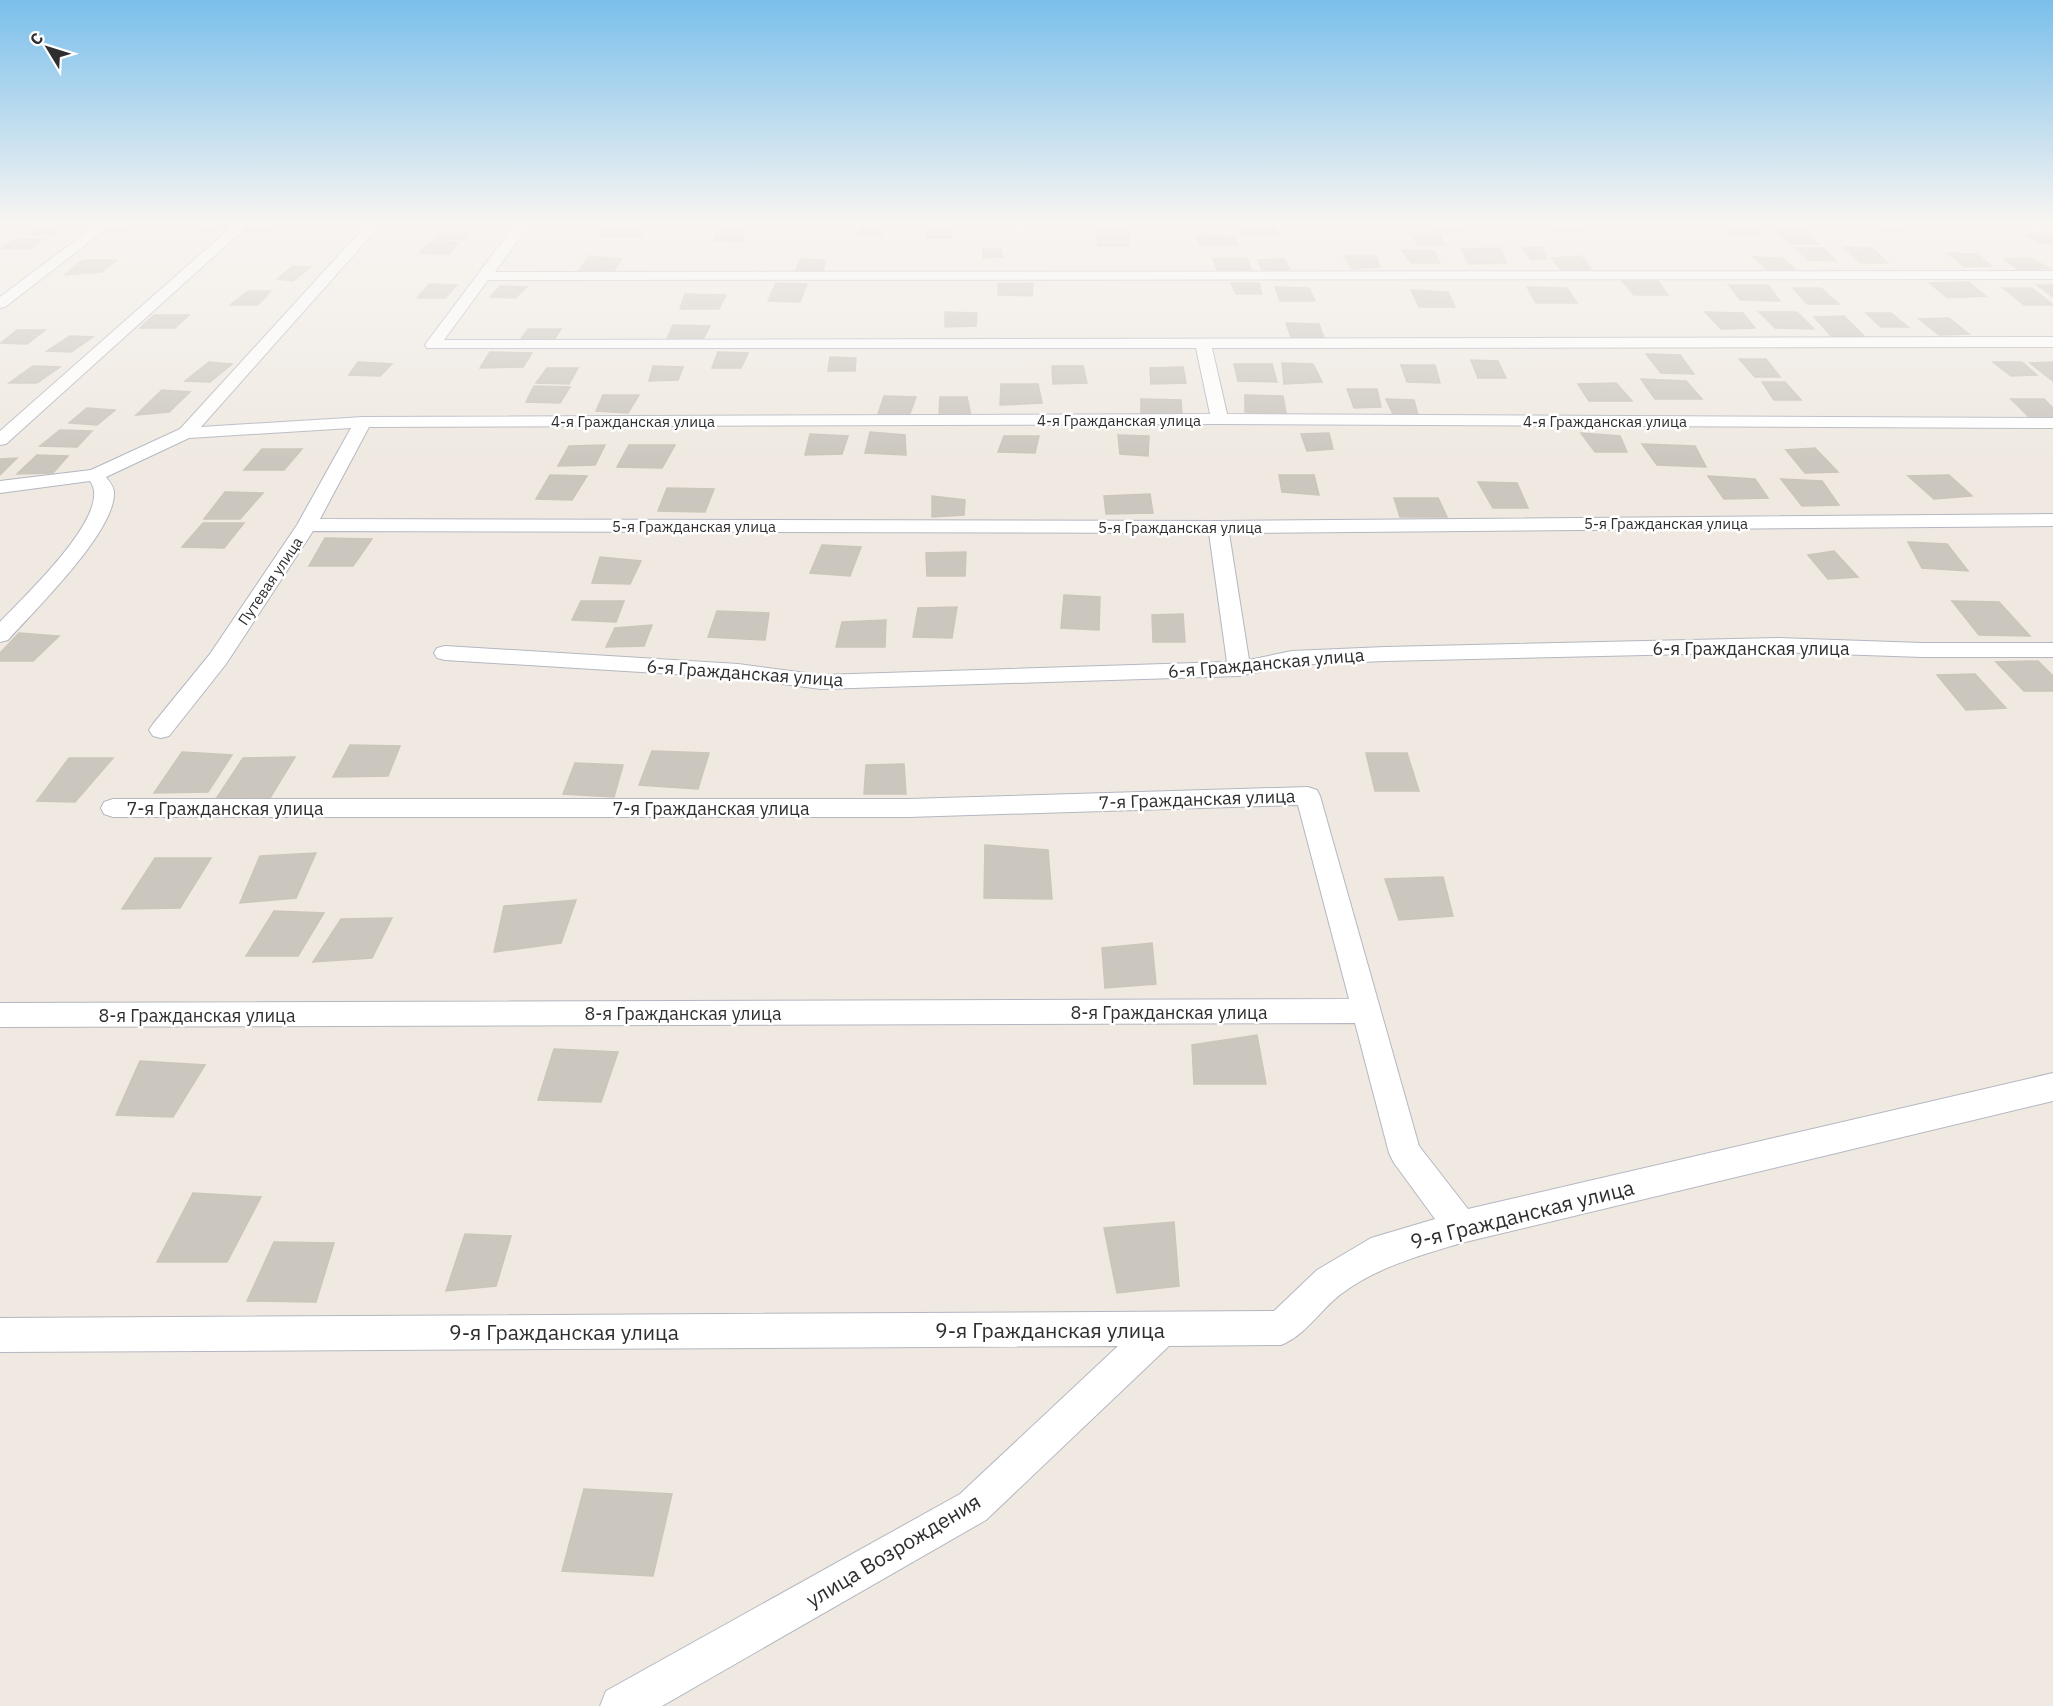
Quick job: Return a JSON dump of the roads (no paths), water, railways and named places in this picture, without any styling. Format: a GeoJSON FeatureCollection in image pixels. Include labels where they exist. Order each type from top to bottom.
{"type":"FeatureCollection","features":[{"type":"Feature","properties":{"kind":"street"},"geometry":{"type":"LineString","coordinates":[[0,440],[156,302]]}},
{"type":"Feature","properties":{"kind":"street"},"geometry":{"type":"LineString","coordinates":[[0,487],[95,476],[186,433],[304,302]]}},
{"type":"Feature","properties":{"kind":"street"},"geometry":{"type":"LineString","coordinates":[[466,302],[434,345],[2053,342]]}},
{"type":"Feature","properties":{"kind":"street"},"geometry":{"type":"LineString","coordinates":[[1203,344],[1220,419]]}},
{"type":"Feature","properties":{"kind":"street","name":"4-я Гражданская улица"},"geometry":{"type":"LineString","coordinates":[[186,433],[363,422],[1220,419],[2053,423]]}},
{"type":"Feature","properties":{"kind":"street","name":"Путевая улица"},"geometry":{"type":"LineString","coordinates":[[161,730],[218,659],[307,525],[363,422]]}},
{"type":"Feature","properties":{"kind":"street"},"geometry":{"type":"LineString","coordinates":[[0,635],[59,570],[98,518],[105,497],[103,484],[95,476]]}},
{"type":"Feature","properties":{"kind":"street","name":"5-я Гражданская улица"},"geometry":{"type":"LineString","coordinates":[[307,525],[1218,527],[2053,520]]}},
{"type":"Feature","properties":{"kind":"street"},"geometry":{"type":"LineString","coordinates":[[1218,527],[1239,669]]}},
{"type":"Feature","properties":{"kind":"street","name":"6-я Гражданская улица"},"geometry":{"type":"LineString","coordinates":[[445,653],[738,671],[821,682],[1239,669],[1292,658],[1385,654],[1778,645],[1922,650],[2053,650]]}},
{"type":"Feature","properties":{"kind":"street","name":"7-я Гражданская улица"},"geometry":{"type":"LineString","coordinates":[[113,808],[908,808],[1308,796],[1367,1011]]}},
{"type":"Feature","properties":{"kind":"street"},"geometry":{"type":"LineString","coordinates":[[1367,1011],[1405,1153],[1461,1227]]}},
{"type":"Feature","properties":{"kind":"street","name":"8-я Гражданская улица"},"geometry":{"type":"LineString","coordinates":[[0,1015],[1367,1011]]}},
{"type":"Feature","properties":{"kind":"street","name":"9-я Гражданская улица"},"geometry":{"type":"LineString","coordinates":[[0,1335],[1281,1328],[1329,1282],[1383,1250],[1461,1227],[2053,1087]]}},
{"type":"Feature","properties":{"kind":"street","name":"улица Возрождения"},"geometry":{"type":"LineString","coordinates":[[621,1706],[973,1507],[1162,1329]]}}]}
